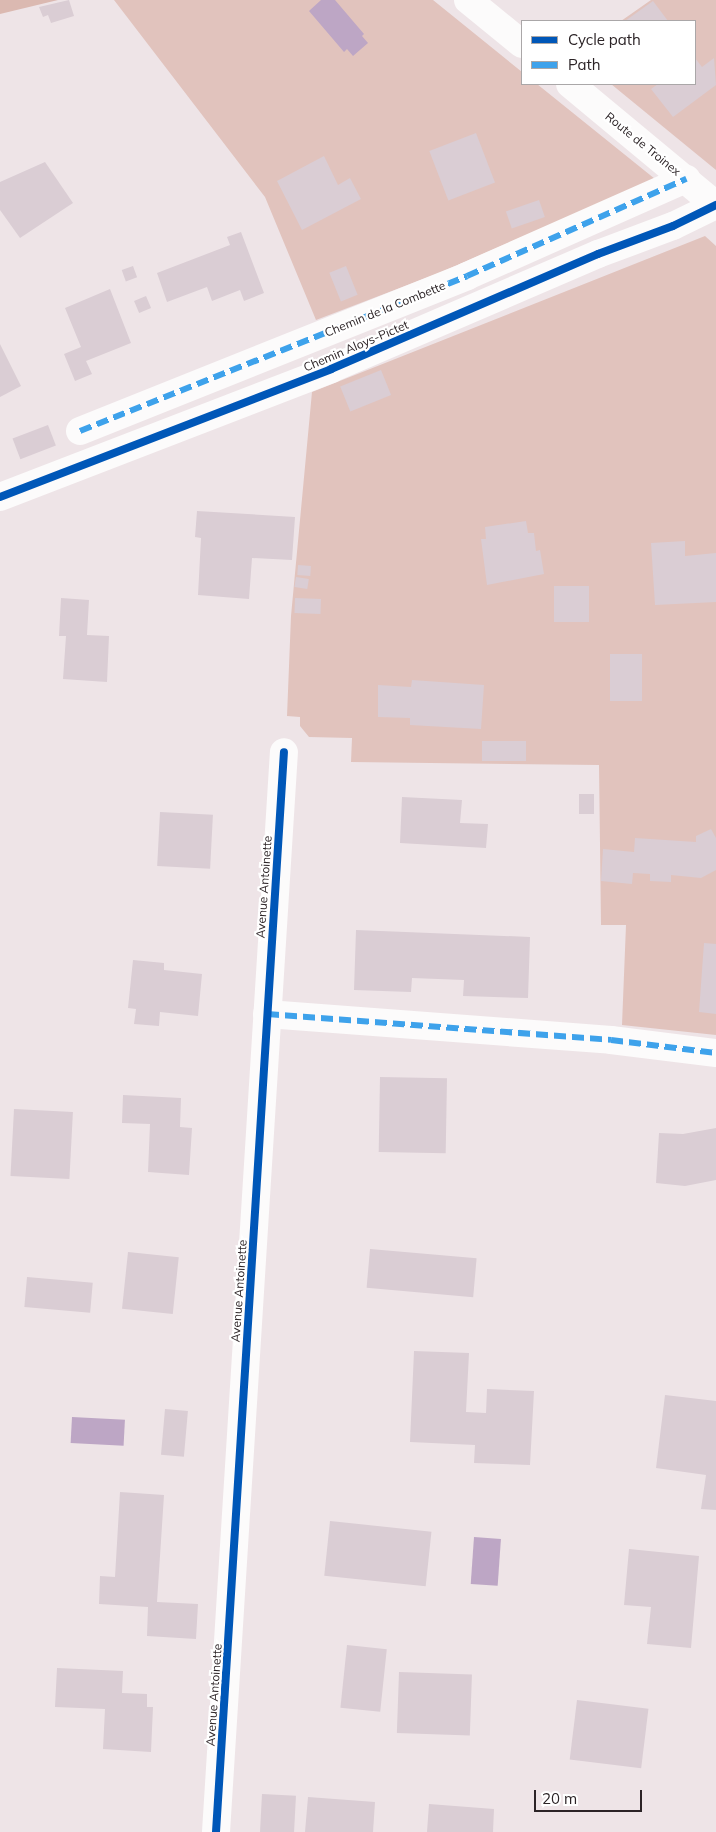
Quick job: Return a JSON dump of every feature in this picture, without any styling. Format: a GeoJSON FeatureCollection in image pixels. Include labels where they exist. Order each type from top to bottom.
{"type":"FeatureCollection","features":[{"type":"Feature","properties":{"kind":"street"},"geometry":{"type":"LineString","coordinates":[[468,0],[521,43]]}},
{"type":"Feature","properties":{"kind":"street","name":"Route de Troinex"},"geometry":{"type":"LineString","coordinates":[[571,85],[716,205]]}},
{"type":"Feature","properties":{"kind":"street","name":"Chemin de la Combette"},"geometry":{"type":"LineString","coordinates":[[80,431],[467,276],[686,179]]}},
{"type":"Feature","properties":{"kind":"street","name":"Chemin Aloys-Pictet"},"geometry":{"type":"LineString","coordinates":[[0,497],[331,369],[598,254],[674,226],[716,205]]}},
{"type":"Feature","properties":{"kind":"street","name":"Avenue Antoinette"},"geometry":{"type":"LineString","coordinates":[[216,1832],[284,752]]}},
{"type":"Feature","properties":{"kind":"street"},"geometry":{"type":"LineString","coordinates":[[267,1014],[611,1040],[716,1053]]}},
{"type":"Feature","properties":{"kind":"shaded area"},"geometry":{"type":"Polygon","coordinates":[[[0,0],[58,0],[0,14],[0,0]]]}},
{"type":"Feature","properties":{"kind":"shaded area"},"geometry":{"type":"Polygon","coordinates":[[[114,0],[433,0],[521,71],[521,85],[538,85],[655,179],[439,273],[316,320],[265,197],[114,0]]]}},
{"type":"Feature","properties":{"kind":"shaded area"},"geometry":{"type":"Polygon","coordinates":[[[321,0],[335,0],[364,34],[362,36],[368,43],[353,56],[347,49],[344,52],[309,11],[321,0]]]}},
{"type":"Feature","properties":{"kind":"shaded area"},"geometry":{"type":"Polygon","coordinates":[[[651,0],[716,0],[716,170],[612,85],[696,85],[696,20],[622,20],[651,0]]]}},
{"type":"Feature","properties":{"kind":"shaded area"},"geometry":{"type":"Polygon","coordinates":[[[705,236],[716,246],[716,1035],[622,1025],[626,925],[601,925],[599,765],[351,762],[352,738],[309,737],[300,726],[300,717],[287,716],[291,616],[312,392],[705,236]]]}},
{"type":"Feature","properties":{"kind":"shaded area"},"geometry":{"type":"Polygon","coordinates":[[[72,1417],[125,1420],[124,1446],[71,1443],[72,1417]]]}},
{"type":"Feature","properties":{"kind":"shaded area"},"geometry":{"type":"Polygon","coordinates":[[[474,1537],[501,1539],[498,1586],[471,1584],[474,1537]]]}},
{"type":"Feature","properties":{"kind":"building"},"geometry":{"type":"Polygon","coordinates":[[[69,0],[74,16],[51,23],[48,15],[43,17],[39,7],[69,0]]]}},
{"type":"Feature","properties":{"kind":"building"},"geometry":{"type":"Polygon","coordinates":[[[653,1],[667,20],[626,20],[653,1]]]}},
{"type":"Feature","properties":{"kind":"building"},"geometry":{"type":"Polygon","coordinates":[[[714,58],[716,85],[673,117],[651,89],[657,85],[696,85],[696,59],[702,67],[714,58]]]}},
{"type":"Feature","properties":{"kind":"building"},"geometry":{"type":"Polygon","coordinates":[[[476,133],[495,182],[448,200],[429,151],[476,133]]]}},
{"type":"Feature","properties":{"kind":"building"},"geometry":{"type":"Polygon","coordinates":[[[324,156],[338,185],[350,178],[361,199],[302,230],[277,181],[324,156]]]}},
{"type":"Feature","properties":{"kind":"building"},"geometry":{"type":"Polygon","coordinates":[[[45,162],[73,203],[20,238],[0,210],[0,182],[45,162]]]}},
{"type":"Feature","properties":{"kind":"building"},"geometry":{"type":"Polygon","coordinates":[[[539,200],[545,217],[512,228],[506,211],[539,200]]]}},
{"type":"Feature","properties":{"kind":"building"},"geometry":{"type":"Polygon","coordinates":[[[241,232],[264,293],[244,301],[240,290],[212,301],[207,287],[167,302],[157,273],[230,245],[227,237],[241,232]]]}},
{"type":"Feature","properties":{"kind":"building"},"geometry":{"type":"Polygon","coordinates":[[[133,266],[137,277],[126,281],[122,270],[133,266]]]}},
{"type":"Feature","properties":{"kind":"building"},"geometry":{"type":"Polygon","coordinates":[[[346,266],[358,295],[341,301],[329,273],[346,266]]]}},
{"type":"Feature","properties":{"kind":"building"},"geometry":{"type":"Polygon","coordinates":[[[110,289],[131,343],[86,361],[92,374],[75,381],[64,354],[81,347],[65,308],[110,289]]]}},
{"type":"Feature","properties":{"kind":"building"},"geometry":{"type":"Polygon","coordinates":[[[146,296],[151,308],[139,313],[134,301],[146,296]]]}},
{"type":"Feature","properties":{"kind":"building"},"geometry":{"type":"Polygon","coordinates":[[[0,344],[21,386],[0,397],[0,344]]]}},
{"type":"Feature","properties":{"kind":"building"},"geometry":{"type":"Polygon","coordinates":[[[381,370],[391,395],[350,412],[340,386],[381,370]]]}},
{"type":"Feature","properties":{"kind":"building"},"geometry":{"type":"Polygon","coordinates":[[[48,425],[56,446],[20,459],[13,439],[48,425]]]}},
{"type":"Feature","properties":{"kind":"building"},"geometry":{"type":"Polygon","coordinates":[[[197,511],[295,517],[292,560],[252,558],[249,599],[198,595],[201,538],[195,537],[197,511]]]}},
{"type":"Feature","properties":{"kind":"building"},"geometry":{"type":"Polygon","coordinates":[[[526,521],[528,533],[534,533],[536,551],[540,550],[544,574],[487,585],[481,539],[486,539],[485,527],[526,521]]]}},
{"type":"Feature","properties":{"kind":"building"},"geometry":{"type":"Polygon","coordinates":[[[685,541],[685,556],[716,553],[716,602],[655,605],[651,543],[685,541]]]}},
{"type":"Feature","properties":{"kind":"building"},"geometry":{"type":"Polygon","coordinates":[[[298,565],[311,566],[310,576],[297,575],[298,565]]]}},
{"type":"Feature","properties":{"kind":"building"},"geometry":{"type":"Polygon","coordinates":[[[296,577],[309,579],[307,589],[294,587],[296,577]]]}},
{"type":"Feature","properties":{"kind":"building"},"geometry":{"type":"Polygon","coordinates":[[[554,586],[589,586],[589,622],[554,622],[554,586]]]}},
{"type":"Feature","properties":{"kind":"building"},"geometry":{"type":"Polygon","coordinates":[[[61,598],[89,600],[87,635],[109,636],[107,682],[63,679],[66,636],[59,636],[61,598]]]}},
{"type":"Feature","properties":{"kind":"building"},"geometry":{"type":"Polygon","coordinates":[[[295,598],[321,599],[320,614],[294,613],[295,598]]]}},
{"type":"Feature","properties":{"kind":"building"},"geometry":{"type":"Polygon","coordinates":[[[610,654],[642,654],[642,701],[610,701],[610,654]]]}},
{"type":"Feature","properties":{"kind":"building"},"geometry":{"type":"Polygon","coordinates":[[[412,680],[484,685],[481,729],[410,725],[410,718],[378,717],[378,685],[411,687],[412,680]]]}},
{"type":"Feature","properties":{"kind":"building"},"geometry":{"type":"Polygon","coordinates":[[[482,741],[526,741],[526,761],[482,761],[482,741]]]}},
{"type":"Feature","properties":{"kind":"building"},"geometry":{"type":"Polygon","coordinates":[[[579,794],[594,794],[594,814],[579,814],[579,794]]]}},
{"type":"Feature","properties":{"kind":"building"},"geometry":{"type":"Polygon","coordinates":[[[402,797],[462,800],[460,823],[488,824],[486,848],[400,843],[402,797]]]}},
{"type":"Feature","properties":{"kind":"building"},"geometry":{"type":"Polygon","coordinates":[[[160,812],[213,815],[210,869],[157,866],[160,812]]]}},
{"type":"Feature","properties":{"kind":"building"},"geometry":{"type":"Polygon","coordinates":[[[711,829],[716,838],[716,870],[701,878],[671,875],[671,882],[650,881],[650,874],[633,873],[632,884],[601,881],[603,849],[634,852],[635,838],[696,842],[696,836],[711,829]]]}},
{"type":"Feature","properties":{"kind":"building"},"geometry":{"type":"Polygon","coordinates":[[[356,930],[530,937],[528,998],[463,996],[464,980],[412,978],[411,992],[354,990],[356,930]]]}},
{"type":"Feature","properties":{"kind":"building"},"geometry":{"type":"Polygon","coordinates":[[[704,943],[716,944],[716,1014],[699,1012],[704,943]]]}},
{"type":"Feature","properties":{"kind":"building"},"geometry":{"type":"Polygon","coordinates":[[[133,960],[164,963],[164,970],[202,974],[198,1016],[160,1012],[159,1026],[134,1024],[136,1009],[128,1008],[133,960]]]}},
{"type":"Feature","properties":{"kind":"building"},"geometry":{"type":"Polygon","coordinates":[[[380,1077],[447,1078],[446,1153],[379,1152],[380,1077]]]}},
{"type":"Feature","properties":{"kind":"building"},"geometry":{"type":"Polygon","coordinates":[[[123,1095],[181,1098],[180,1127],[192,1128],[189,1175],[148,1172],[150,1124],[122,1123],[123,1095]]]}},
{"type":"Feature","properties":{"kind":"building"},"geometry":{"type":"Polygon","coordinates":[[[14,1109],[73,1112],[69,1179],[10,1176],[14,1109]]]}},
{"type":"Feature","properties":{"kind":"building"},"geometry":{"type":"Polygon","coordinates":[[[716,1128],[716,1180],[685,1186],[656,1183],[659,1133],[683,1134],[716,1128]]]}},
{"type":"Feature","properties":{"kind":"building"},"geometry":{"type":"Polygon","coordinates":[[[370,1249],[477,1258],[473,1297],[367,1288],[370,1249]]]}},
{"type":"Feature","properties":{"kind":"building"},"geometry":{"type":"Polygon","coordinates":[[[128,1252],[179,1257],[173,1314],[122,1309],[128,1252]]]}},
{"type":"Feature","properties":{"kind":"building"},"geometry":{"type":"Polygon","coordinates":[[[27,1277],[93,1283],[90,1313],[24,1307],[27,1277]]]}},
{"type":"Feature","properties":{"kind":"building"},"geometry":{"type":"Polygon","coordinates":[[[414,1351],[469,1353],[466,1412],[486,1413],[487,1389],[534,1391],[530,1465],[474,1463],[475,1445],[410,1442],[414,1351]]]}},
{"type":"Feature","properties":{"kind":"building"},"geometry":{"type":"Polygon","coordinates":[[[665,1395],[716,1401],[716,1510],[701,1509],[706,1475],[656,1468],[665,1395]]]}},
{"type":"Feature","properties":{"kind":"building"},"geometry":{"type":"Polygon","coordinates":[[[165,1409],[188,1411],[184,1457],[161,1455],[165,1409]]]}},
{"type":"Feature","properties":{"kind":"building"},"geometry":{"type":"Polygon","coordinates":[[[120,1492],[164,1495],[157,1602],[198,1604],[196,1639],[147,1636],[148,1607],[99,1604],[100,1576],[115,1577],[120,1492]]]}},
{"type":"Feature","properties":{"kind":"building"},"geometry":{"type":"Polygon","coordinates":[[[330,1521],[431,1532],[426,1586],[324,1576],[330,1521]]]}},
{"type":"Feature","properties":{"kind":"building"},"geometry":{"type":"Polygon","coordinates":[[[629,1549],[699,1556],[691,1648],[647,1644],[651,1607],[624,1605],[629,1549]]]}},
{"type":"Feature","properties":{"kind":"building"},"geometry":{"type":"Polygon","coordinates":[[[347,1645],[387,1649],[380,1712],[340,1708],[347,1645]]]}},
{"type":"Feature","properties":{"kind":"building"},"geometry":{"type":"Polygon","coordinates":[[[57,1668],[123,1671],[122,1693],[147,1694],[147,1707],[153,1707],[151,1752],[103,1749],[105,1709],[55,1707],[57,1668]]]}},
{"type":"Feature","properties":{"kind":"building"},"geometry":{"type":"Polygon","coordinates":[[[399,1672],[472,1675],[470,1736],[397,1733],[399,1672]]]}},
{"type":"Feature","properties":{"kind":"building"},"geometry":{"type":"Polygon","coordinates":[[[577,1700],[648,1709],[641,1768],[570,1760],[577,1700]]]}},
{"type":"Feature","properties":{"kind":"building"},"geometry":{"type":"Polygon","coordinates":[[[262,1794],[296,1796],[294,1832],[260,1832],[262,1794]]]}},
{"type":"Feature","properties":{"kind":"building"},"geometry":{"type":"Polygon","coordinates":[[[308,1797],[375,1802],[373,1832],[305,1832],[308,1797]]]}},
{"type":"Feature","properties":{"kind":"building"},"geometry":{"type":"Polygon","coordinates":[[[429,1804],[494,1809],[493,1832],[427,1832],[429,1804]]]}},
{"type":"Feature","properties":{"kind":"marked path"},"geometry":{"type":"LineString","coordinates":[[80,431],[467,276],[686,179]]}},
{"type":"Feature","properties":{"kind":"marked path"},"geometry":{"type":"LineString","coordinates":[[267,1014],[611,1040],[716,1053]]}},
{"type":"Feature","properties":{"kind":"cycle path"},"geometry":{"type":"LineString","coordinates":[[0,497],[331,369],[598,254],[673,226],[716,205]]}},
{"type":"Feature","properties":{"kind":"cycle path"},"geometry":{"type":"LineString","coordinates":[[216,1832],[284,752]]}}]}
